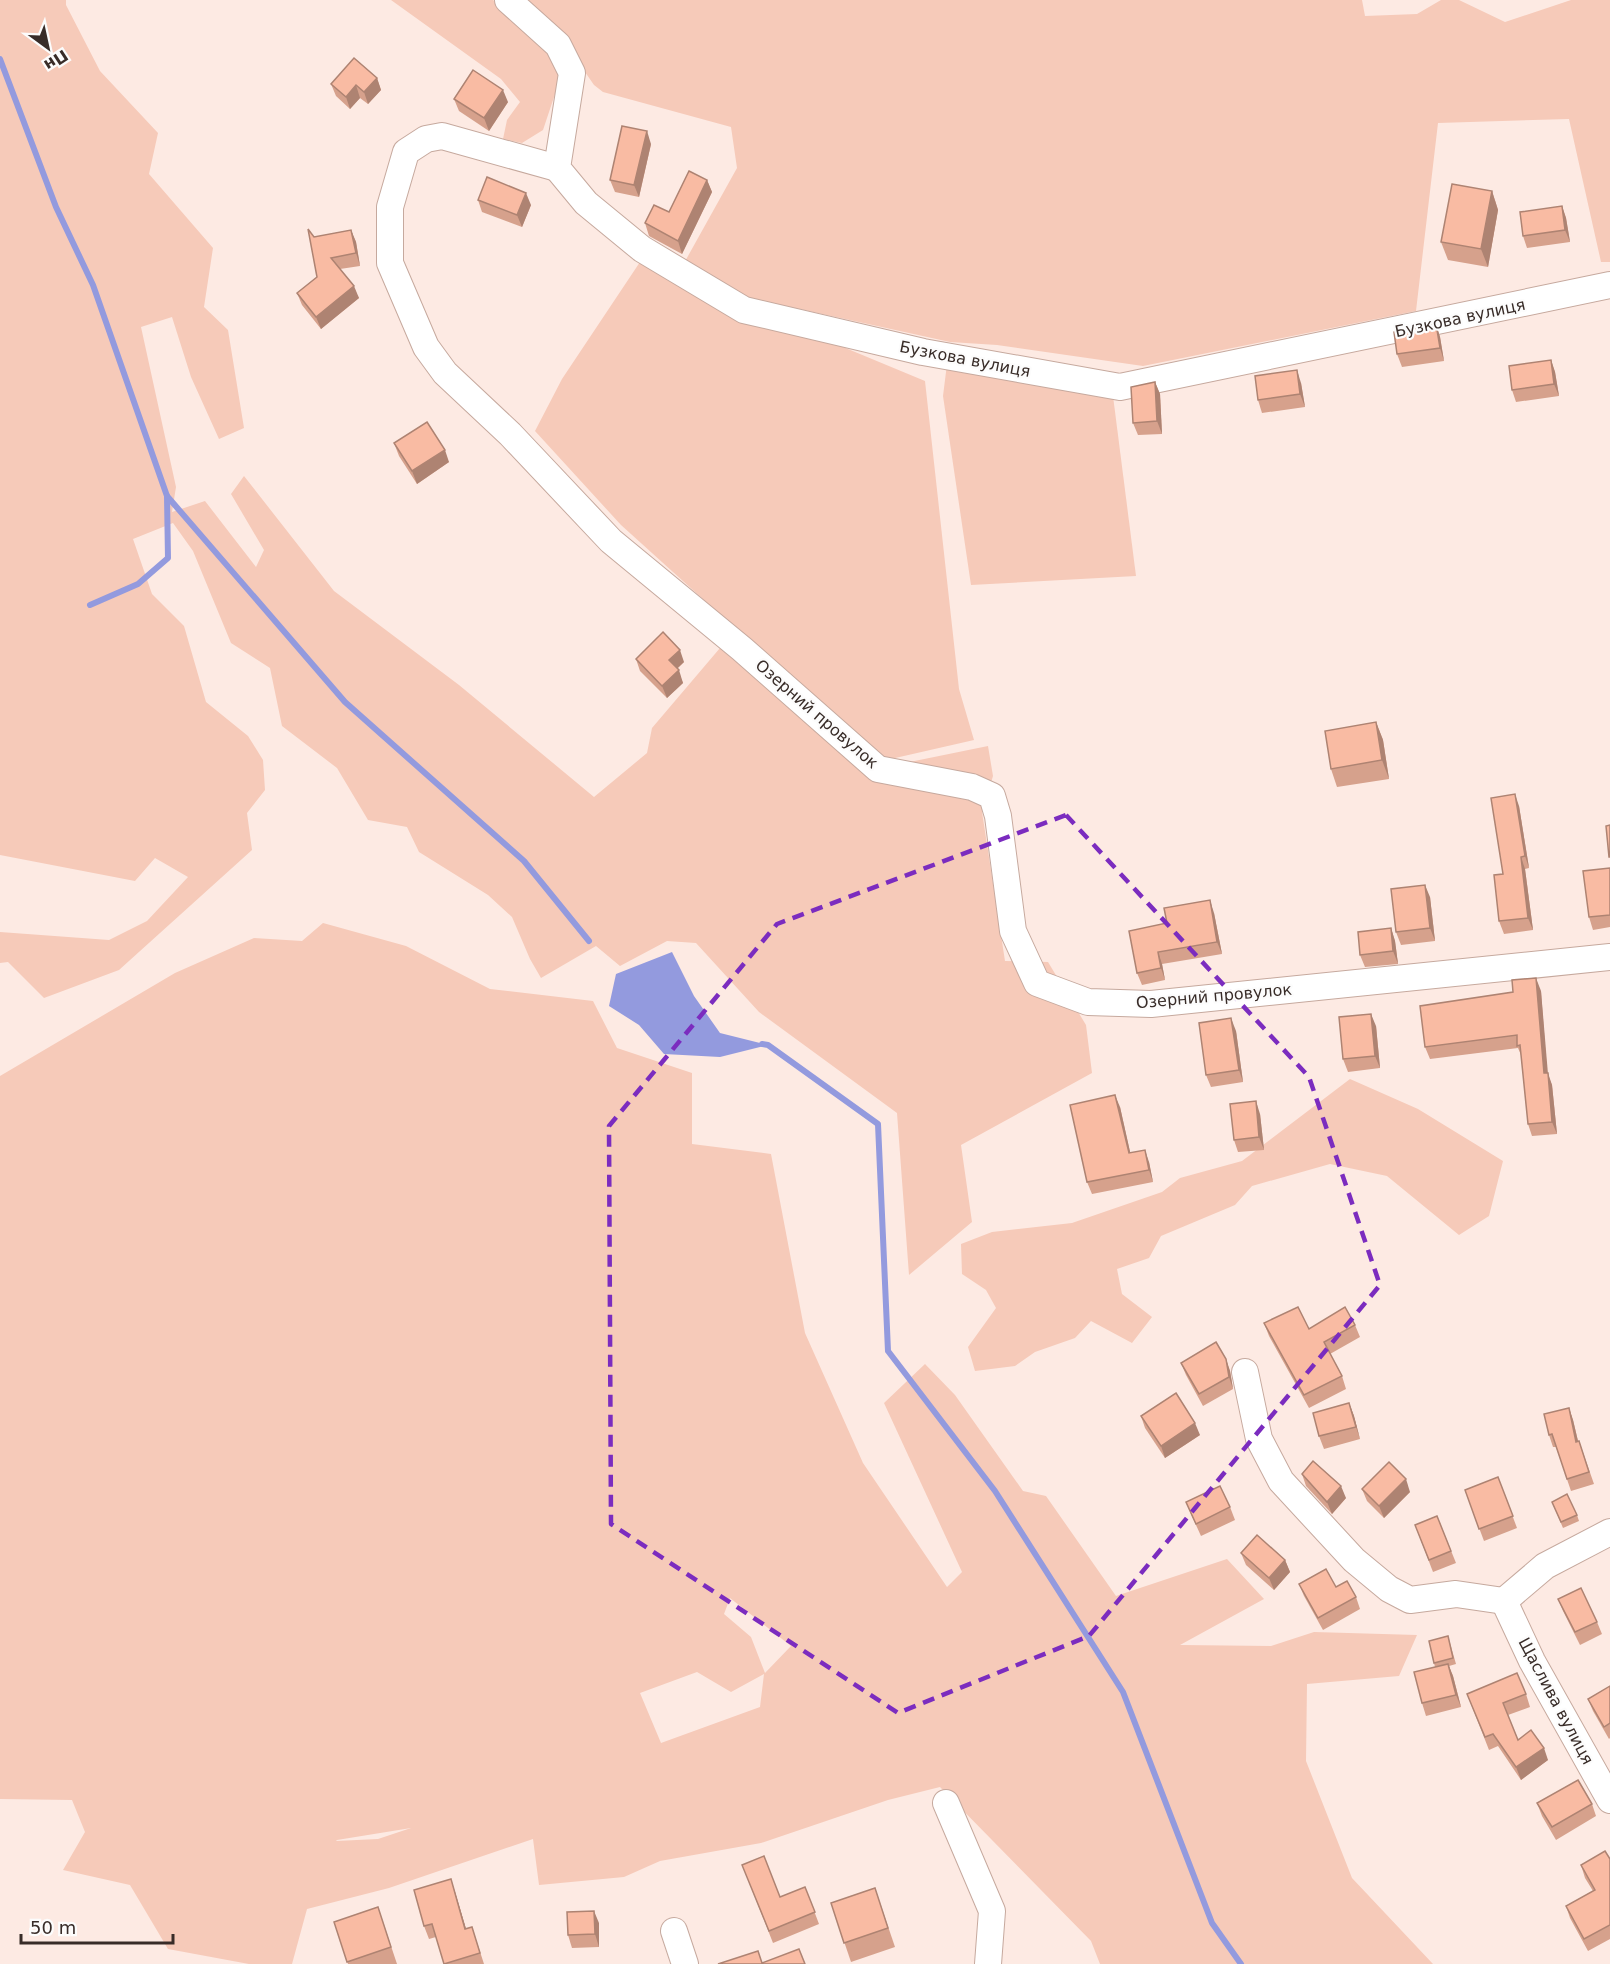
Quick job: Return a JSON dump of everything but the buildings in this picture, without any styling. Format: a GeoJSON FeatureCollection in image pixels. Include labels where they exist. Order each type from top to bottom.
{"type":"FeatureCollection","features":[{"type":"Feature","properties":{"kind":"street"},"geometry":{"type":"LineString","coordinates":[[508,0],[558,45],[572,73],[557,168]]}},
{"type":"Feature","properties":{"kind":"street","name":"Озерний провулок"},"geometry":{"type":"LineString","coordinates":[[557,168],[442,136],[426,139],[406,152],[390,207],[390,263],[426,347],[445,373],[510,434],[611,542],[742,649],[878,769],[972,786],[992,796],[998,816],[1013,932],[1037,983],[1088,1002],[1151,1004],[1610,957]]}},
{"type":"Feature","properties":{"kind":"street","name":"Бузкова вулиця"},"geometry":{"type":"LineString","coordinates":[[557,168],[586,203],[642,249],[744,310],[923,352],[1120,387],[1610,285]]}},
{"type":"Feature","properties":{"kind":"street"},"geometry":{"type":"LineString","coordinates":[[1245,1372],[1259,1439],[1281,1481],[1312,1518],[1354,1560],[1389,1589],[1410,1600],[1456,1594],[1504,1601],[1545,1566],[1610,1532]]}},
{"type":"Feature","properties":{"kind":"street","name":"Щаслива вулиця"},"geometry":{"type":"LineString","coordinates":[[1504,1601],[1532,1660],[1610,1800]]}},
{"type":"Feature","properties":{"kind":"street"},"geometry":{"type":"LineString","coordinates":[[945,1803],[992,1911],[988,1964]]}},
{"type":"Feature","properties":{"kind":"street"},"geometry":{"type":"LineString","coordinates":[[674,1930],[685,1964]]}},
{"type":"Feature","properties":{"kind":"highlighted area"},"geometry":{"type":"Polygon","coordinates":[[[1066,815],[1309,1077],[1380,1285],[1089,1636],[898,1713],[611,1524],[609,1126],[777,924],[1066,815]]]}},
{"type":"Feature","properties":{"kind":"shaded area"},"geometry":{"type":"Polygon","coordinates":[[[0,0],[66,0],[66,5],[100,71],[158,133],[149,174],[213,248],[204,307],[228,330],[244,428],[219,439],[191,377],[172,317],[141,327],[176,487],[172,512],[205,501],[256,567],[264,550],[231,494],[244,476],[334,591],[459,685],[594,797],[647,753],[652,728],[720,648],[866,775],[890,766],[988,746],[993,776],[982,812],[1005,961],[1048,962],[1086,1025],[1092,1073],[961,1145],[972,1222],[909,1275],[897,1113],[759,1012],[696,943],[667,941],[620,966],[596,946],[541,978],[512,917],[488,895],[419,852],[407,827],[368,820],[337,768],[282,726],[270,668],[231,643],[193,551],[173,523],[133,539],[152,594],[184,626],[206,702],[248,736],[263,760],[265,790],[247,813],[252,850],[119,970],[44,998],[8,962],[0,963],[0,932],[109,940],[147,921],[188,877],[155,858],[135,881],[0,855],[0,0]]]}},
{"type":"Feature","properties":{"kind":"shaded area"},"geometry":{"type":"Polygon","coordinates":[[[391,0],[493,0],[512,15],[549,48],[560,68],[560,79],[543,130],[522,143],[503,139],[507,120],[520,102],[501,79],[391,0]]]}},
{"type":"Feature","properties":{"kind":"shaded area"},"geometry":{"type":"Polygon","coordinates":[[[521,0],[1362,0],[1365,16],[1417,14],[1441,0],[1459,0],[1505,22],[1571,0],[1610,0],[1610,262],[1601,262],[1569,119],[1438,123],[1416,311],[1143,366],[997,345],[950,342],[750,298],[683,265],[737,168],[731,127],[603,92],[594,85],[554,27],[521,0]]]}},
{"type":"Feature","properties":{"kind":"shaded area"},"geometry":{"type":"Polygon","coordinates":[[[644,256],[744,323],[831,342],[925,381],[959,689],[974,740],[882,761],[621,525],[535,431],[562,379],[644,256]]]}},
{"type":"Feature","properties":{"kind":"shaded area"},"geometry":{"type":"Polygon","coordinates":[[[947,364],[1113,396],[1136,576],[971,585],[943,396],[947,364]]]}},
{"type":"Feature","properties":{"kind":"shaded area"},"geometry":{"type":"Polygon","coordinates":[[[323,923],[406,946],[490,989],[593,1001],[617,1048],[692,1073],[692,1144],[771,1154],[805,1333],[863,1463],[947,1587],[962,1572],[884,1403],[925,1364],[955,1395],[1023,1491],[1046,1496],[1116,1596],[1227,1559],[1264,1599],[1180,1645],[1271,1646],[1314,1632],[1417,1635],[1399,1676],[1307,1684],[1306,1761],[1352,1878],[1433,1964],[1100,1964],[1091,1941],[940,1787],[888,1800],[761,1843],[660,1861],[624,1877],[539,1885],[533,1839],[389,1888],[307,1909],[292,1964],[249,1964],[168,1949],[130,1885],[63,1870],[85,1832],[72,1800],[0,1799],[0,1076],[175,973],[254,938],[302,941],[323,923]],[[730,1598],[724,1614],[751,1637],[765,1673],[791,1646],[730,1598]],[[697,1672],[640,1693],[661,1743],[760,1707],[764,1674],[731,1692],[697,1672]],[[411,1828],[337,1840],[378,1839],[411,1828]]]}},
{"type":"Feature","properties":{"kind":"shaded area"},"geometry":{"type":"Polygon","coordinates":[[[1350,1079],[1418,1109],[1503,1161],[1489,1216],[1459,1235],[1387,1176],[1330,1164],[1252,1186],[1235,1205],[1161,1236],[1149,1258],[1117,1269],[1122,1294],[1152,1317],[1132,1343],[1091,1321],[1075,1338],[1035,1352],[1015,1366],[975,1371],[968,1347],[996,1308],[986,1290],[962,1274],[961,1244],[992,1232],[1072,1223],[1162,1192],[1180,1178],[1242,1161],[1350,1079]]]}},
{"type":"Feature","properties":{"kind":"water"},"geometry":{"type":"Polygon","coordinates":[[[672,952],[694,996],[720,1033],[768,1045],[720,1057],[664,1054],[639,1025],[609,1006],[616,974],[672,952]]]}},
{"type":"Feature","properties":{"kind":"waterway"},"geometry":{"type":"LineString","coordinates":[[0,59],[56,207],[93,285],[167,496],[345,702],[524,861],[589,941]]}},
{"type":"Feature","properties":{"kind":"waterway"},"geometry":{"type":"LineString","coordinates":[[90,605],[138,584],[168,558],[167,496]]}},
{"type":"Feature","properties":{"kind":"waterway"},"geometry":{"type":"LineString","coordinates":[[762,1044],[768,1045],[878,1124],[888,1351],[995,1491],[1123,1692],[1212,1923],[1241,1964]]}}]}
